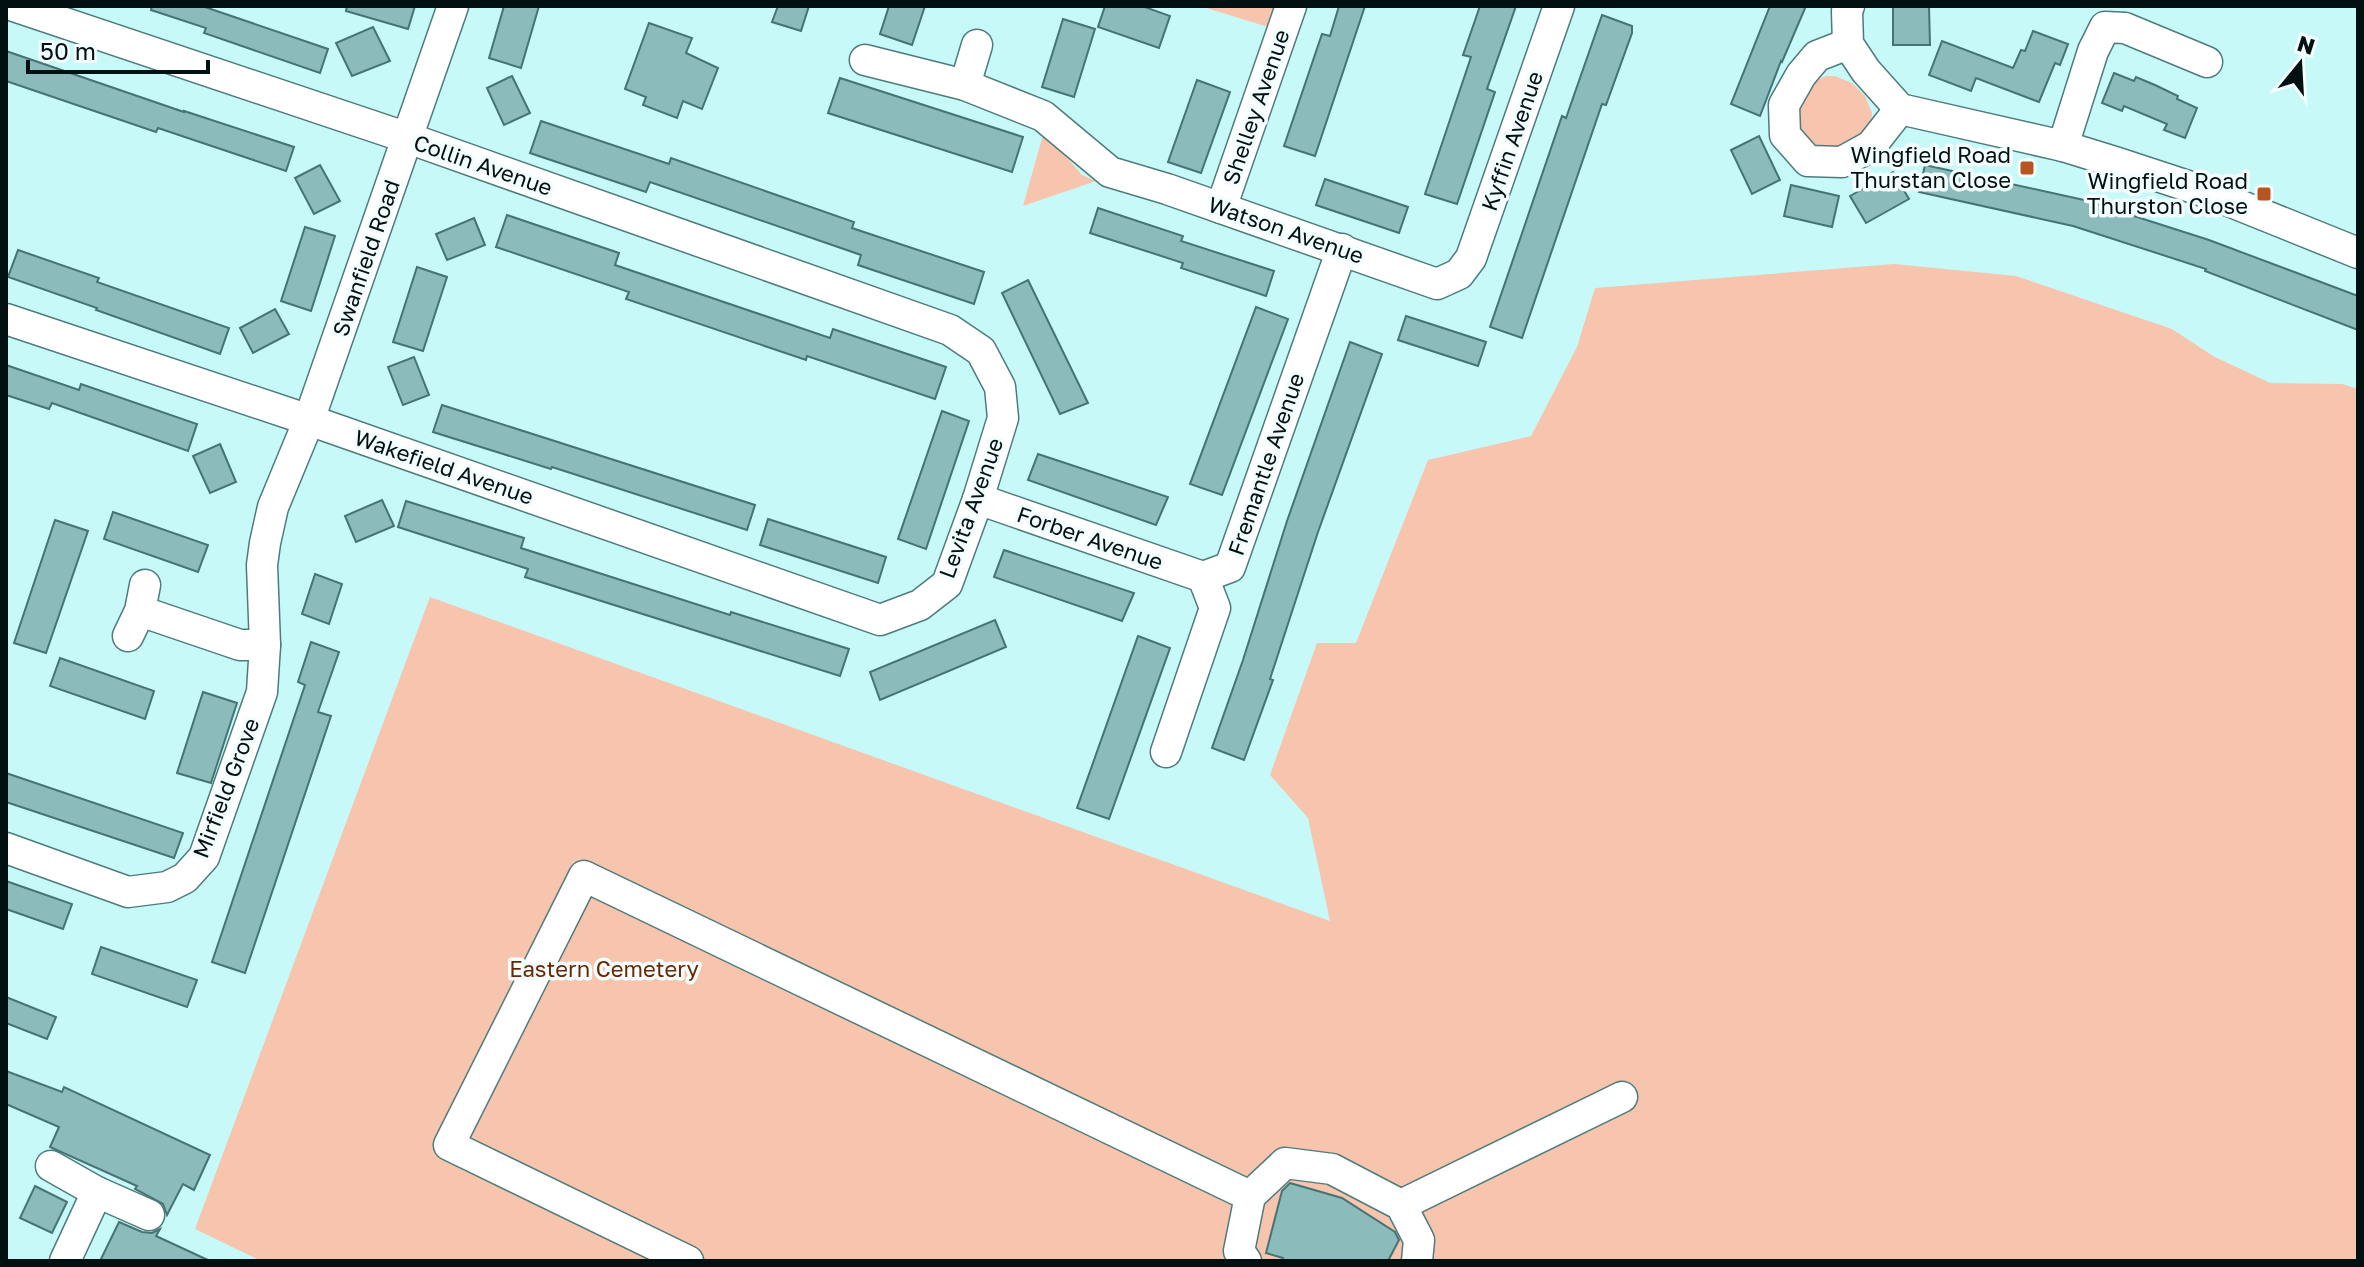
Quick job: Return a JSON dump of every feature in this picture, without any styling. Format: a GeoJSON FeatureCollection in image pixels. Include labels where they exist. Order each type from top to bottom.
{"type":"FeatureCollection","features":[{"type":"Feature","properties":{"kind":"street","name":"Collin Avenue"},"geometry":{"type":"LineString","coordinates":[[14,6],[408,138],[950,330]]}},
{"type":"Feature","properties":{"kind":"street","name":"Swanfield Road"},"geometry":{"type":"LineString","coordinates":[[273,507],[309,420],[453,6]]}},
{"type":"Feature","properties":{"kind":"street","name":"Shelley Avenue"},"geometry":{"type":"LineString","coordinates":[[1221,208],[1291,6]]}},
{"type":"Feature","properties":{"kind":"street","name":"Kyffin Avenue"},"geometry":{"type":"LineString","coordinates":[[1459,274],[1471,258],[1559,6]]}},
{"type":"Feature","properties":{"kind":"street"},"geometry":{"type":"LineString","coordinates":[[1849,6],[1848,44],[1866,71],[1900,109],[2063,146],[2209,193],[2358,253]]}},
{"type":"Feature","properties":{"kind":"street"},"geometry":{"type":"LineString","coordinates":[[2063,146],[2093,51],[2105,27],[2125,28],[2207,62]]}},
{"type":"Feature","properties":{"kind":"street"},"geometry":{"type":"LineString","coordinates":[[1848,44],[1817,56],[1801,75],[1784,105],[1785,135],[1808,161],[1842,162],[1871,146],[1900,109]]}},
{"type":"Feature","properties":{"kind":"street"},"geometry":{"type":"LineString","coordinates":[[865,60],[965,85],[977,45]]}},
{"type":"Feature","properties":{"kind":"street","name":"Watson Avenue"},"geometry":{"type":"LineString","coordinates":[[965,85],[1043,116],[1110,172],[1437,284],[1459,274]]}},
{"type":"Feature","properties":{"kind":"street","name":"Fremantle Avenue"},"geometry":{"type":"LineString","coordinates":[[1203,577],[1230,567],[1342,249]]}},
{"type":"Feature","properties":{"kind":"street","name":"Wakefield Avenue"},"geometry":{"type":"LineString","coordinates":[[6,319],[309,420],[880,620]]}},
{"type":"Feature","properties":{"kind":"street","name":"Levita Avenue"},"geometry":{"type":"LineString","coordinates":[[880,620],[920,605],[947,584],[1003,418],[1000,387],[981,351],[950,330]]}},
{"type":"Feature","properties":{"kind":"street","name":"Forber Avenue"},"geometry":{"type":"LineString","coordinates":[[978,499],[1203,577]]}},
{"type":"Feature","properties":{"kind":"street","name":"Mirfield Grove"},"geometry":{"type":"LineString","coordinates":[[6,848],[128,892],[167,887],[185,878],[204,857],[262,692],[265,645],[262,565],[273,507]]}},
{"type":"Feature","properties":{"kind":"street"},"geometry":{"type":"LineString","coordinates":[[1166,752],[1215,608],[1203,577]]}},
{"type":"Feature","properties":{"kind":"street"},"geometry":{"type":"LineString","coordinates":[[138,611],[240,645],[265,645]]}},
{"type":"Feature","properties":{"kind":"street"},"geometry":{"type":"LineString","coordinates":[[688,1261],[449,1145],[584,876],[1250,1196]]}},
{"type":"Feature","properties":{"kind":"street"},"geometry":{"type":"LineString","coordinates":[[1401,1205],[1622,1097]]}},
{"type":"Feature","properties":{"kind":"street"},"geometry":{"type":"LineString","coordinates":[[1246,1261],[1239,1251],[1250,1196],[1285,1163],[1332,1169],[1401,1205],[1419,1240],[1417,1261]]}},
{"type":"Feature","properties":{"kind":"street"},"geometry":{"type":"LineString","coordinates":[[51,1166],[97,1192],[149,1215]]}},
{"type":"Feature","properties":{"kind":"street"},"geometry":{"type":"LineString","coordinates":[[65,1261],[97,1192]]}},
{"type":"Feature","properties":{"kind":"green space"},"geometry":{"type":"Polygon","coordinates":[[[1200,6],[1275,6],[1268,27],[1200,6]]]}},
{"type":"Feature","properties":{"kind":"green space"},"geometry":{"type":"Polygon","coordinates":[[[1826,76],[1852,83],[1865,96],[1872,113],[1871,122],[1852,147],[1821,157],[1792,119],[1809,88],[1826,76]]]}},
{"type":"Feature","properties":{"kind":"green space"},"geometry":{"type":"Polygon","coordinates":[[[1044,131],[1082,175],[1096,181],[1023,206],[1044,131]]]}},
{"type":"Feature","properties":{"kind":"green space","name":"Eastern Cemetery"},"geometry":{"type":"Polygon","coordinates":[[[1894,264],[2016,276],[2172,329],[2213,356],[2270,383],[2342,384],[2358,389],[2358,1261],[261,1261],[195,1229],[430,597],[1330,921],[1308,818],[1270,775],[1317,643],[1356,643],[1428,460],[1531,436],[1577,347],[1595,288],[1894,264]]]}},
{"type":"Feature","properties":{"kind":"building"},"geometry":{"type":"Polygon","coordinates":[[[152,6],[202,6],[328,49],[320,73],[204,33],[206,28],[151,10],[152,6]]]}},
{"type":"Feature","properties":{"kind":"building"},"geometry":{"type":"Polygon","coordinates":[[[347,6],[415,6],[408,29],[346,11],[347,6]]]}},
{"type":"Feature","properties":{"kind":"building"},"geometry":{"type":"Polygon","coordinates":[[[504,6],[539,6],[521,68],[489,58],[504,6]]]}},
{"type":"Feature","properties":{"kind":"building"},"geometry":{"type":"Polygon","coordinates":[[[778,6],[809,6],[801,31],[772,22],[778,6]]]}},
{"type":"Feature","properties":{"kind":"building"},"geometry":{"type":"Polygon","coordinates":[[[889,6],[925,6],[912,45],[880,34],[889,6]]]}},
{"type":"Feature","properties":{"kind":"building"},"geometry":{"type":"Polygon","coordinates":[[[1105,6],[1142,6],[1170,16],[1159,48],[1098,27],[1105,6]]]}},
{"type":"Feature","properties":{"kind":"building"},"geometry":{"type":"Polygon","coordinates":[[[1339,6],[1365,6],[1315,156],[1284,146],[1322,34],[1330,36],[1339,6]]]}},
{"type":"Feature","properties":{"kind":"building"},"geometry":{"type":"Polygon","coordinates":[[[1480,6],[1516,6],[1487,89],[1495,92],[1457,204],[1425,194],[1471,57],[1463,55],[1480,6]]]}},
{"type":"Feature","properties":{"kind":"building"},"geometry":{"type":"Polygon","coordinates":[[[1770,6],[1806,6],[1760,116],[1731,104],[1770,6]]]}},
{"type":"Feature","properties":{"kind":"building"},"geometry":{"type":"Polygon","coordinates":[[[1893,6],[1929,6],[1930,45],[1893,45],[1893,6]]]}},
{"type":"Feature","properties":{"kind":"building"},"geometry":{"type":"Polygon","coordinates":[[[1602,15],[1632,26],[1632,33],[1606,105],[1602,104],[1522,338],[1490,327],[1562,116],[1566,118],[1602,15]]]}},
{"type":"Feature","properties":{"kind":"building"},"geometry":{"type":"Polygon","coordinates":[[[1063,19],[1095,29],[1074,97],[1042,87],[1063,19]]]}},
{"type":"Feature","properties":{"kind":"building"},"geometry":{"type":"Polygon","coordinates":[[[649,23],[692,38],[686,53],[718,68],[702,109],[683,101],[677,118],[643,105],[646,97],[625,89],[649,23]]]}},
{"type":"Feature","properties":{"kind":"building"},"geometry":{"type":"Polygon","coordinates":[[[373,27],[390,61],[352,76],[336,43],[373,27]]]}},
{"type":"Feature","properties":{"kind":"building"},"geometry":{"type":"Polygon","coordinates":[[[2033,31],[2068,44],[2060,65],[2055,63],[2039,102],[1976,78],[1971,91],[1929,75],[1942,41],[2013,68],[2021,50],[2025,51],[2033,31]]]}},
{"type":"Feature","properties":{"kind":"building"},"geometry":{"type":"Polygon","coordinates":[[[6,51],[294,147],[286,171],[158,128],[156,132],[6,81],[6,51]]]}},
{"type":"Feature","properties":{"kind":"building"},"geometry":{"type":"Polygon","coordinates":[[[2114,73],[2155,85],[2197,108],[2185,138],[2164,130],[2167,124],[2124,106],[2122,111],[2102,103],[2114,73]]]}},
{"type":"Feature","properties":{"kind":"building"},"geometry":{"type":"Polygon","coordinates":[[[512,76],[530,113],[504,125],[487,88],[512,76]]]}},
{"type":"Feature","properties":{"kind":"building"},"geometry":{"type":"Polygon","coordinates":[[[840,78],[1023,137],[1012,172],[828,113],[840,78]]]}},
{"type":"Feature","properties":{"kind":"building"},"geometry":{"type":"Polygon","coordinates":[[[1197,80],[1230,92],[1201,173],[1168,162],[1197,80]]]}},
{"type":"Feature","properties":{"kind":"building"},"geometry":{"type":"Polygon","coordinates":[[[541,121],[669,164],[671,158],[854,222],[852,228],[984,272],[974,304],[858,265],[861,255],[650,182],[646,192],[530,153],[541,121]]]}},
{"type":"Feature","properties":{"kind":"building"},"geometry":{"type":"Polygon","coordinates":[[[1759,136],[1780,180],[1752,194],[1731,150],[1759,136]]]}},
{"type":"Feature","properties":{"kind":"building"},"geometry":{"type":"Polygon","coordinates":[[[320,165],[340,201],[314,214],[295,178],[320,165]]]}},
{"type":"Feature","properties":{"kind":"building"},"geometry":{"type":"Polygon","coordinates":[[[1925,165],[2084,200],[2209,240],[2358,296],[2358,330],[2206,269],[2073,226],[1919,192],[1925,165]]]}},
{"type":"Feature","properties":{"kind":"building"},"geometry":{"type":"Polygon","coordinates":[[[1893,172],[1909,199],[1866,223],[1850,196],[1893,172]]]}},
{"type":"Feature","properties":{"kind":"building"},"geometry":{"type":"Polygon","coordinates":[[[1325,179],[1408,207],[1399,233],[1316,205],[1325,179]]]}},
{"type":"Feature","properties":{"kind":"building"},"geometry":{"type":"Polygon","coordinates":[[[1791,185],[1839,196],[1832,227],[1784,216],[1791,185]]]}},
{"type":"Feature","properties":{"kind":"building"},"geometry":{"type":"Polygon","coordinates":[[[1098,208],[1183,236],[1181,241],[1274,271],[1266,296],[1181,268],[1183,263],[1090,233],[1098,208]]]}},
{"type":"Feature","properties":{"kind":"building"},"geometry":{"type":"Polygon","coordinates":[[[507,215],[619,253],[615,265],[830,338],[833,329],[946,367],[935,399],[807,356],[806,360],[626,299],[629,292],[496,247],[507,215]]]}},
{"type":"Feature","properties":{"kind":"building"},"geometry":{"type":"Polygon","coordinates":[[[474,218],[485,245],[447,260],[436,234],[474,218]]]}},
{"type":"Feature","properties":{"kind":"building"},"geometry":{"type":"Polygon","coordinates":[[[305,227],[335,236],[311,311],[281,301],[305,227]]]}},
{"type":"Feature","properties":{"kind":"building"},"geometry":{"type":"Polygon","coordinates":[[[18,250],[99,278],[97,282],[229,328],[220,354],[8,277],[18,250]]]}},
{"type":"Feature","properties":{"kind":"building"},"geometry":{"type":"Polygon","coordinates":[[[417,267],[447,277],[423,351],[393,342],[417,267]]]}},
{"type":"Feature","properties":{"kind":"building"},"geometry":{"type":"Polygon","coordinates":[[[1028,280],[1088,403],[1060,414],[1002,293],[1028,280]]]}},
{"type":"Feature","properties":{"kind":"building"},"geometry":{"type":"Polygon","coordinates":[[[1256,307],[1288,319],[1222,495],[1190,484],[1256,307]]]}},
{"type":"Feature","properties":{"kind":"building"},"geometry":{"type":"Polygon","coordinates":[[[275,309],[289,334],[253,353],[240,328],[275,309]]]}},
{"type":"Feature","properties":{"kind":"building"},"geometry":{"type":"Polygon","coordinates":[[[1406,316],[1486,342],[1478,366],[1398,340],[1406,316]]]}},
{"type":"Feature","properties":{"kind":"building"},"geometry":{"type":"Polygon","coordinates":[[[1350,342],[1382,354],[1318,532],[1270,679],[1273,680],[1244,760],[1212,748],[1350,342]]]}},
{"type":"Feature","properties":{"kind":"building"},"geometry":{"type":"Polygon","coordinates":[[[414,357],[429,395],[403,405],[388,367],[414,357]]]}},
{"type":"Feature","properties":{"kind":"building"},"geometry":{"type":"Polygon","coordinates":[[[6,365],[79,390],[81,384],[197,424],[188,451],[52,403],[49,409],[6,395],[6,365]]]}},
{"type":"Feature","properties":{"kind":"building"},"geometry":{"type":"Polygon","coordinates":[[[442,405],[755,505],[747,530],[433,432],[442,405]]]}},
{"type":"Feature","properties":{"kind":"building"},"geometry":{"type":"Polygon","coordinates":[[[942,411],[969,421],[926,549],[898,539],[942,411]]]}},
{"type":"Feature","properties":{"kind":"building"},"geometry":{"type":"Polygon","coordinates":[[[220,444],[236,482],[210,493],[193,456],[220,444]]]}},
{"type":"Feature","properties":{"kind":"building"},"geometry":{"type":"Polygon","coordinates":[[[1038,454],[1168,497],[1156,525],[1028,480],[1038,454]]]}},
{"type":"Feature","properties":{"kind":"building"},"geometry":{"type":"Polygon","coordinates":[[[382,500],[394,526],[356,542],[345,516],[382,500]]]}},
{"type":"Feature","properties":{"kind":"building"},"geometry":{"type":"Polygon","coordinates":[[[406,501],[524,538],[521,548],[730,615],[731,612],[849,649],[840,676],[525,577],[528,569],[398,527],[406,501]]]}},
{"type":"Feature","properties":{"kind":"building"},"geometry":{"type":"Polygon","coordinates":[[[113,512],[208,545],[198,572],[104,539],[113,512]]]}},
{"type":"Feature","properties":{"kind":"building"},"geometry":{"type":"Polygon","coordinates":[[[768,519],[886,557],[878,583],[760,545],[768,519]]]}},
{"type":"Feature","properties":{"kind":"building"},"geometry":{"type":"Polygon","coordinates":[[[55,520],[88,531],[46,653],[14,643],[55,520]]]}},
{"type":"Feature","properties":{"kind":"building"},"geometry":{"type":"Polygon","coordinates":[[[1004,550],[1134,593],[1122,621],[994,577],[1004,550]]]}},
{"type":"Feature","properties":{"kind":"building"},"geometry":{"type":"Polygon","coordinates":[[[315,574],[342,584],[329,624],[302,614],[315,574]]]}},
{"type":"Feature","properties":{"kind":"building"},"geometry":{"type":"Polygon","coordinates":[[[995,620],[1006,647],[880,700],[870,672],[995,620]]]}},
{"type":"Feature","properties":{"kind":"building"},"geometry":{"type":"Polygon","coordinates":[[[1138,636],[1170,648],[1109,819],[1077,808],[1138,636]]]}},
{"type":"Feature","properties":{"kind":"building"},"geometry":{"type":"Polygon","coordinates":[[[311,642],[339,652],[318,712],[331,716],[245,973],[212,962],[305,685],[298,682],[311,642]]]}},
{"type":"Feature","properties":{"kind":"building"},"geometry":{"type":"Polygon","coordinates":[[[60,658],[154,691],[145,719],[50,686],[60,658]]]}},
{"type":"Feature","properties":{"kind":"building"},"geometry":{"type":"Polygon","coordinates":[[[203,692],[237,703],[211,783],[177,773],[203,692]]]}},
{"type":"Feature","properties":{"kind":"building"},"geometry":{"type":"Polygon","coordinates":[[[6,773],[183,833],[174,858],[6,802],[6,773]]]}},
{"type":"Feature","properties":{"kind":"building"},"geometry":{"type":"Polygon","coordinates":[[[6,881],[72,904],[63,929],[6,909],[6,881]]]}},
{"type":"Feature","properties":{"kind":"building"},"geometry":{"type":"Polygon","coordinates":[[[101,947],[197,980],[187,1007],[92,974],[101,947]]]}},
{"type":"Feature","properties":{"kind":"building"},"geometry":{"type":"Polygon","coordinates":[[[6,997],[56,1017],[47,1039],[6,1023],[6,997]]]}},
{"type":"Feature","properties":{"kind":"building"},"geometry":{"type":"Polygon","coordinates":[[[6,1071],[62,1092],[64,1087],[210,1155],[194,1190],[183,1184],[167,1215],[163,1204],[135,1189],[137,1186],[50,1147],[59,1127],[6,1104],[6,1071]]]}},
{"type":"Feature","properties":{"kind":"building"},"geometry":{"type":"Polygon","coordinates":[[[1290,1183],[1342,1198],[1395,1232],[1399,1240],[1388,1261],[1282,1261],[1283,1258],[1266,1253],[1282,1191],[1290,1183]]]}},
{"type":"Feature","properties":{"kind":"building"},"geometry":{"type":"Polygon","coordinates":[[[35,1186],[67,1202],[52,1233],[20,1218],[35,1186]]]}},
{"type":"Feature","properties":{"kind":"building"},"geometry":{"type":"Polygon","coordinates":[[[119,1222],[142,1232],[152,1233],[160,1229],[156,1236],[210,1261],[100,1261],[119,1222]]]}},
{"type":"Feature","properties":{"kind":"place","name":"Wingfield Road Thurstan Close"},"geometry":{"type":"Point","coordinates":[2027,168]}},
{"type":"Feature","properties":{"kind":"place","name":"Wingfield Road Thurston Close"},"geometry":{"type":"Point","coordinates":[2264,194]}}]}
